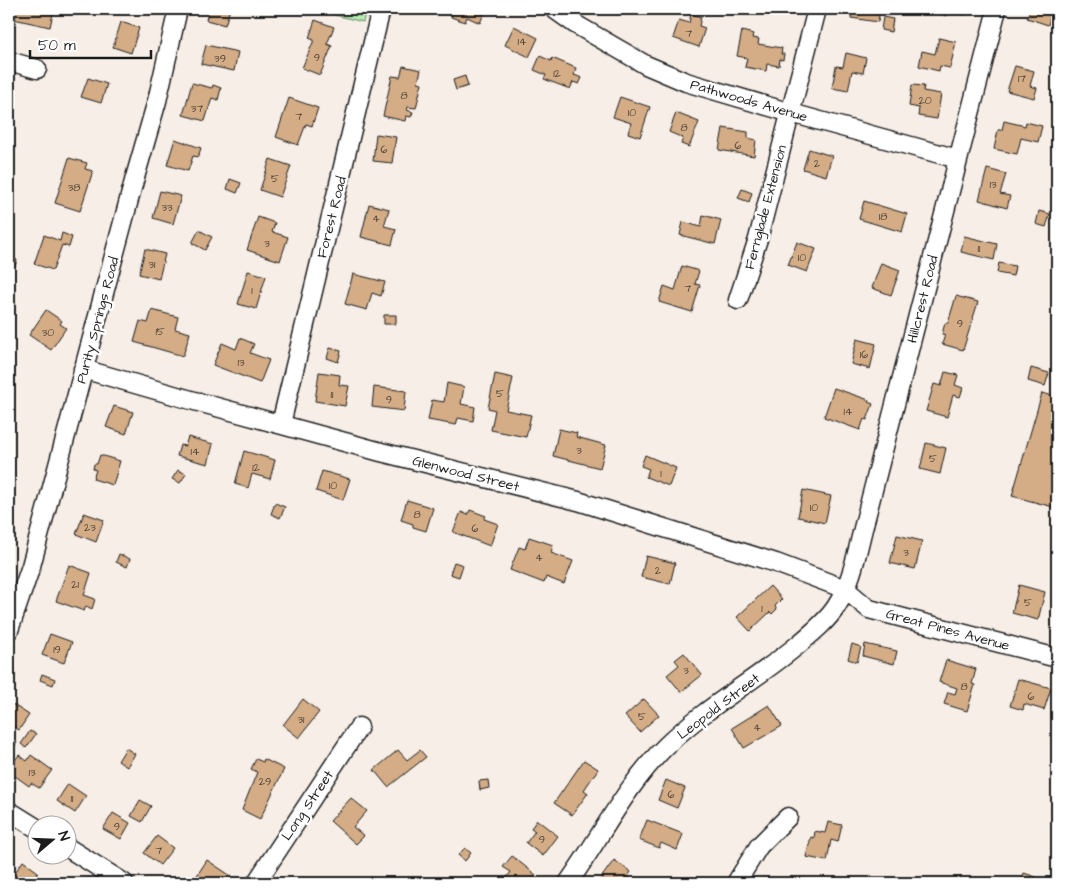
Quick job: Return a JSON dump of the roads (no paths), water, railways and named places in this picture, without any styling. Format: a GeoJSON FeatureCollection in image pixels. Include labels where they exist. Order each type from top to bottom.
{"type":"FeatureCollection","features":[{"type":"Feature","properties":{"kind":"street","name":"Purity Springs Road"},"geometry":{"type":"LineString","coordinates":[[9,630],[32,566],[83,370],[157,101],[178,9]]}},
{"type":"Feature","properties":{"kind":"street","name":"Forest Road"},"geometry":{"type":"LineString","coordinates":[[281,424],[381,9]]}},
{"type":"Feature","properties":{"kind":"street","name":"Pathwoods Avenue"},"geometry":{"type":"LineString","coordinates":[[554,9],[646,65],[686,82],[958,159]]}},
{"type":"Feature","properties":{"kind":"street","name":"Fernglade Extension"},"geometry":{"type":"LineString","coordinates":[[738,300],[758,239],[817,9]]}},
{"type":"Feature","properties":{"kind":"street","name":"Hillcrest Road"},"geometry":{"type":"LineString","coordinates":[[845,589],[866,517],[997,9]]}},
{"type":"Feature","properties":{"kind":"street"},"geometry":{"type":"LineString","coordinates":[[9,61],[37,69]]}},
{"type":"Feature","properties":{"kind":"street","name":"Glenwood Street"},"geometry":{"type":"LineString","coordinates":[[83,370],[417,461],[578,500],[776,563],[845,589]]}},
{"type":"Feature","properties":{"kind":"street","name":"Great Pines Avenue"},"geometry":{"type":"LineString","coordinates":[[845,589],[869,609],[1057,658]]}},
{"type":"Feature","properties":{"kind":"street","name":"Leopold Street"},"geometry":{"type":"LineString","coordinates":[[568,883],[626,794],[666,746],[704,713],[777,662],[813,632],[836,608],[845,589]]}},
{"type":"Feature","properties":{"kind":"street","name":"Long Street"},"geometry":{"type":"LineString","coordinates":[[256,883],[359,728]]}},
{"type":"Feature","properties":{"kind":"street"},"geometry":{"type":"LineString","coordinates":[[9,811],[28,823]]}},
{"type":"Feature","properties":{"kind":"street"},"geometry":{"type":"LineString","coordinates":[[736,883],[759,846],[788,817]]}},
{"type":"Feature","properties":{"kind":"street"},"geometry":{"type":"LineString","coordinates":[[78,854],[124,883]]}}]}
